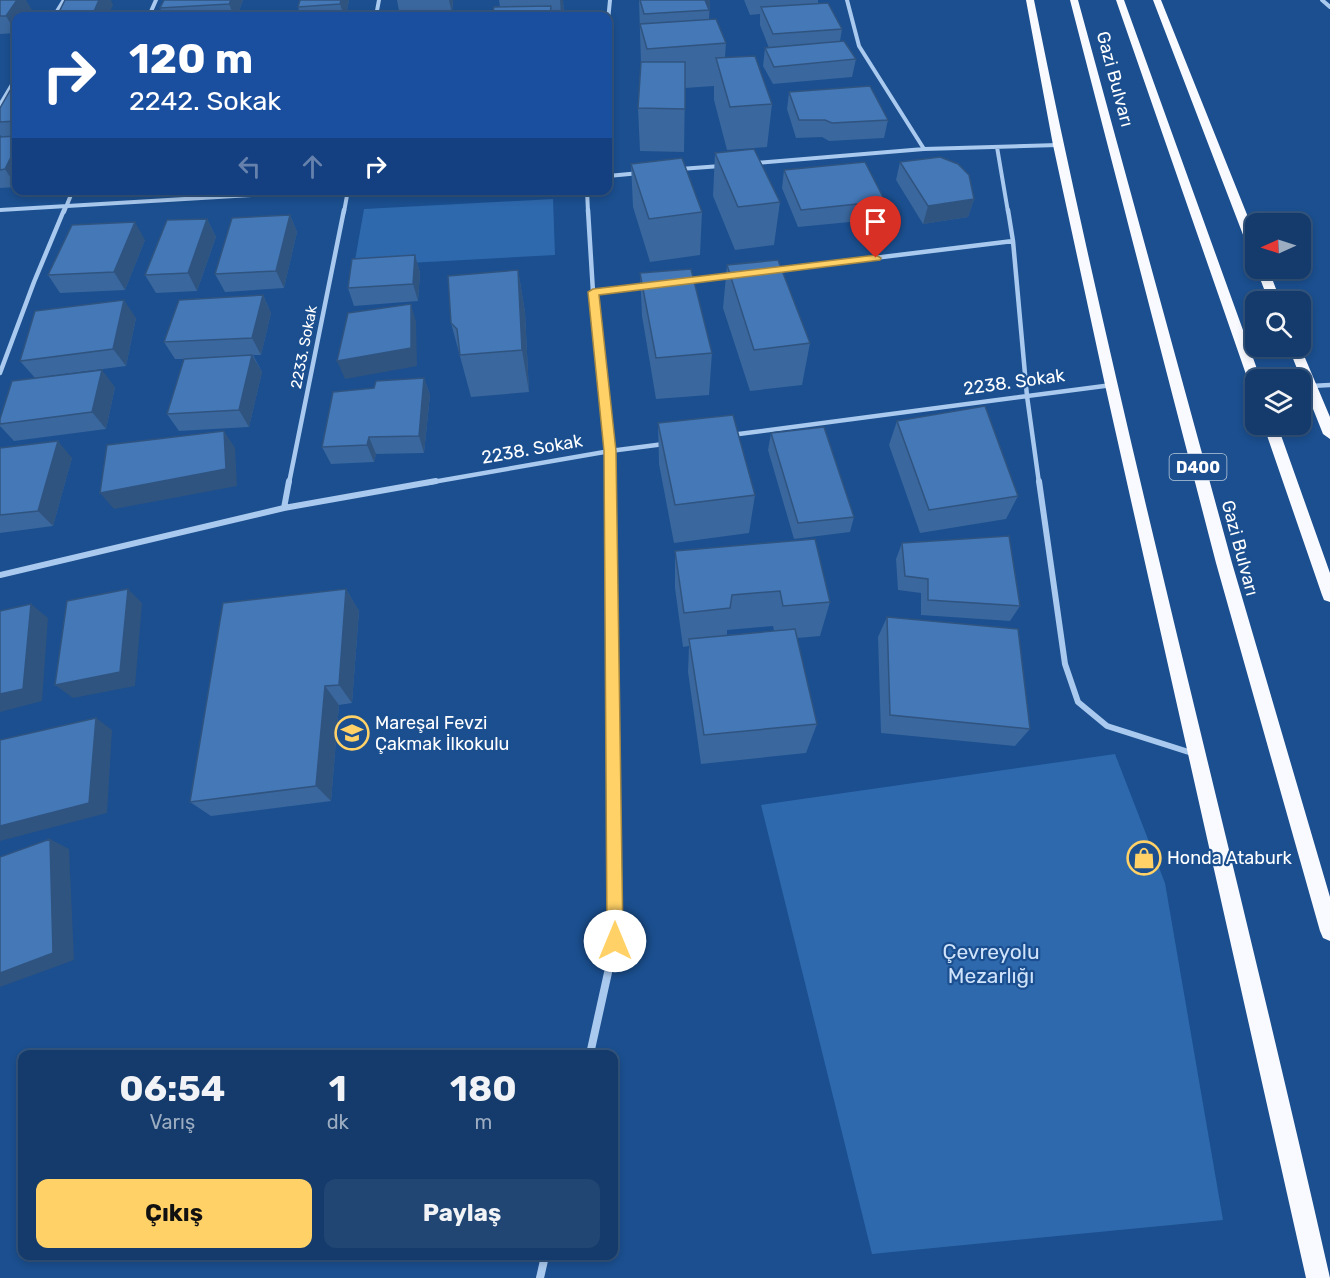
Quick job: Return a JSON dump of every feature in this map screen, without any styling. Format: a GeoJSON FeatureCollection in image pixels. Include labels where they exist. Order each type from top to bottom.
{"type":"FeatureCollection","features":[{"type":"Feature","properties":{"kind":"highway"},"geometry":{"type":"LineString","coordinates":[[1029,0],[1058,145],[1112,385],[1318,1278]]}},
{"type":"Feature","properties":{"kind":"highway","name":"Gazi Bulvarı"},"geometry":{"type":"LineString","coordinates":[[1074,0],[1224,563],[1330,931]]}},
{"type":"Feature","properties":{"kind":"highway","name":"Gazi Bulvarı"},"geometry":{"type":"LineString","coordinates":[[1120,0],[1251,369]]}},
{"type":"Feature","properties":{"kind":"highway"},"geometry":{"type":"LineString","coordinates":[[1157,0],[1245,225]]}},
{"type":"Feature","properties":{"kind":"highway"},"geometry":{"type":"LineString","coordinates":[[1311,386],[1330,434]]}},
{"type":"Feature","properties":{"kind":"highway"},"geometry":{"type":"LineString","coordinates":[[1274,435],[1330,595]]}},
{"type":"Feature","properties":{"kind":"street"},"geometry":{"type":"LineString","coordinates":[[847,0],[859,46],[924,149]]}},
{"type":"Feature","properties":{"kind":"street"},"geometry":{"type":"LineString","coordinates":[[1322,0],[1330,7]]}},
{"type":"Feature","properties":{"kind":"street"},"geometry":{"type":"LineString","coordinates":[[0,105],[12,85]]}},
{"type":"Feature","properties":{"kind":"street"},"geometry":{"type":"LineString","coordinates":[[748,164],[924,149],[1058,145]]}},
{"type":"Feature","properties":{"kind":"street"},"geometry":{"type":"LineString","coordinates":[[997,147],[1013,241],[1026,396],[1065,664],[1078,702],[1107,726],[1197,755]]}},
{"type":"Feature","properties":{"kind":"street"},"geometry":{"type":"LineString","coordinates":[[678,170],[725,166]]}},
{"type":"Feature","properties":{"kind":"street"},"geometry":{"type":"LineString","coordinates":[[612,176],[643,172]]}},
{"type":"Feature","properties":{"kind":"street"},"geometry":{"type":"LineString","coordinates":[[0,373],[71,195]]}},
{"type":"Feature","properties":{"kind":"street"},"geometry":{"type":"LineString","coordinates":[[0,210],[244,195]]}},
{"type":"Feature","properties":{"kind":"street","name":"2233. Sokak"},"geometry":{"type":"LineString","coordinates":[[284,508],[347,195]]}},
{"type":"Feature","properties":{"kind":"street"},"geometry":{"type":"LineString","coordinates":[[587,195],[593,292],[610,451],[615,941],[591,1050]]}},
{"type":"Feature","properties":{"kind":"street"},"geometry":{"type":"LineString","coordinates":[[770,271],[1013,241]]}},
{"type":"Feature","properties":{"kind":"street"},"geometry":{"type":"LineString","coordinates":[[676,282],[735,275]]}},
{"type":"Feature","properties":{"kind":"street"},"geometry":{"type":"LineString","coordinates":[[593,292],[652,285]]}},
{"type":"Feature","properties":{"kind":"street","name":"2238. Sokak"},"geometry":{"type":"LineString","coordinates":[[729,435],[1112,385]]}},
{"type":"Feature","properties":{"kind":"street"},"geometry":{"type":"LineString","coordinates":[[1311,386],[1330,385]]}},
{"type":"Feature","properties":{"kind":"street","name":"2238. Sokak"},"geometry":{"type":"LineString","coordinates":[[0,575],[284,508],[610,451],[670,443]]}},
{"type":"Feature","properties":{"kind":"street"},"geometry":{"type":"LineString","coordinates":[[540,1278],[544,1260]]}},
{"type":"Feature","properties":{"kind":"green space"},"geometry":{"type":"Polygon","coordinates":[[[553,199],[555,255],[354,266],[364,209],[553,199]]]}},
{"type":"Feature","properties":{"kind":"green space","name":"Çevreyolu Mezarlığı"},"geometry":{"type":"Polygon","coordinates":[[[1115,754],[1165,883],[1223,1220],[872,1254],[761,805],[1115,754]]]}},
{"type":"Feature","properties":{"kind":"building"},"geometry":{"type":"Polygon","coordinates":[[[0,0],[17,0],[6,16],[0,16],[0,0]]]}},
{"type":"Feature","properties":{"kind":"building"},"geometry":{"type":"Polygon","coordinates":[[[65,0],[99,0],[94,12],[59,12],[65,0]]]}},
{"type":"Feature","properties":{"kind":"building"},"geometry":{"type":"Polygon","coordinates":[[[164,0],[231,0],[229,4],[160,8],[164,0]]]}},
{"type":"Feature","properties":{"kind":"building"},"geometry":{"type":"Polygon","coordinates":[[[300,0],[341,0],[340,4],[298,7],[300,0]]]}},
{"type":"Feature","properties":{"kind":"building"},"geometry":{"type":"Polygon","coordinates":[[[640,0],[705,0],[709,10],[644,14],[640,0]]]}},
{"type":"Feature","properties":{"kind":"building"},"geometry":{"type":"Polygon","coordinates":[[[828,3],[842,29],[773,34],[761,7],[828,3]]]}},
{"type":"Feature","properties":{"kind":"building"},"geometry":{"type":"Polygon","coordinates":[[[551,6],[550,12],[493,12],[494,7],[551,6]]]}},
{"type":"Feature","properties":{"kind":"building"},"geometry":{"type":"Polygon","coordinates":[[[716,19],[726,43],[647,49],[640,24],[716,19]]]}},
{"type":"Feature","properties":{"kind":"building"},"geometry":{"type":"Polygon","coordinates":[[[844,41],[856,59],[774,67],[765,48],[844,41]]]}},
{"type":"Feature","properties":{"kind":"building"},"geometry":{"type":"Polygon","coordinates":[[[755,56],[772,104],[730,107],[716,58],[755,56]]]}},
{"type":"Feature","properties":{"kind":"building"},"geometry":{"type":"Polygon","coordinates":[[[641,62],[685,62],[685,109],[638,108],[641,62]]]}},
{"type":"Feature","properties":{"kind":"building"},"geometry":{"type":"Polygon","coordinates":[[[870,86],[888,120],[832,123],[825,120],[799,120],[789,92],[870,86]]]}},
{"type":"Feature","properties":{"kind":"building"},"geometry":{"type":"Polygon","coordinates":[[[12,87],[12,121],[0,122],[0,108],[12,87]]]}},
{"type":"Feature","properties":{"kind":"building"},"geometry":{"type":"Polygon","coordinates":[[[12,136],[12,155],[5,169],[0,170],[0,137],[12,136]]]}},
{"type":"Feature","properties":{"kind":"building"},"geometry":{"type":"Polygon","coordinates":[[[754,149],[780,202],[738,207],[715,153],[754,149]]]}},
{"type":"Feature","properties":{"kind":"building"},"geometry":{"type":"Polygon","coordinates":[[[940,157],[958,164],[969,175],[974,199],[928,206],[900,162],[940,157]]]}},
{"type":"Feature","properties":{"kind":"building"},"geometry":{"type":"Polygon","coordinates":[[[682,158],[702,212],[649,219],[631,164],[682,158]]]}},
{"type":"Feature","properties":{"kind":"building"},"geometry":{"type":"Polygon","coordinates":[[[865,162],[885,201],[801,210],[784,170],[865,162]]]}},
{"type":"Feature","properties":{"kind":"building"},"geometry":{"type":"Polygon","coordinates":[[[290,215],[276,271],[215,274],[232,218],[290,215]]]}},
{"type":"Feature","properties":{"kind":"building"},"geometry":{"type":"Polygon","coordinates":[[[207,219],[188,273],[145,275],[167,220],[207,219]]]}},
{"type":"Feature","properties":{"kind":"building"},"geometry":{"type":"Polygon","coordinates":[[[135,222],[114,272],[48,275],[72,225],[135,222]]]}},
{"type":"Feature","properties":{"kind":"building"},"geometry":{"type":"Polygon","coordinates":[[[415,255],[413,284],[348,288],[352,259],[415,255]]]}},
{"type":"Feature","properties":{"kind":"building"},"geometry":{"type":"Polygon","coordinates":[[[778,260],[810,343],[754,350],[727,265],[778,260]]]}},
{"type":"Feature","properties":{"kind":"building"},"geometry":{"type":"Polygon","coordinates":[[[691,269],[712,353],[656,358],[640,273],[691,269]]]}},
{"type":"Feature","properties":{"kind":"building"},"geometry":{"type":"Polygon","coordinates":[[[518,270],[522,350],[460,355],[457,329],[451,323],[448,276],[518,270]]]}},
{"type":"Feature","properties":{"kind":"building"},"geometry":{"type":"Polygon","coordinates":[[[263,295],[252,338],[164,342],[179,300],[263,295]]]}},
{"type":"Feature","properties":{"kind":"building"},"geometry":{"type":"Polygon","coordinates":[[[124,300],[113,349],[20,361],[35,311],[124,300]]]}},
{"type":"Feature","properties":{"kind":"building"},"geometry":{"type":"Polygon","coordinates":[[[411,304],[411,348],[337,361],[348,313],[411,304]]]}},
{"type":"Feature","properties":{"kind":"building"},"geometry":{"type":"Polygon","coordinates":[[[252,355],[239,410],[167,414],[184,359],[252,355]]]}},
{"type":"Feature","properties":{"kind":"building"},"geometry":{"type":"Polygon","coordinates":[[[102,370],[92,412],[0,424],[12,381],[102,370]]]}},
{"type":"Feature","properties":{"kind":"building"},"geometry":{"type":"Polygon","coordinates":[[[424,378],[419,436],[369,437],[367,445],[322,447],[333,392],[374,388],[376,381],[424,378]]]}},
{"type":"Feature","properties":{"kind":"building"},"geometry":{"type":"Polygon","coordinates":[[[985,406],[1018,496],[929,510],[897,421],[985,406]]]}},
{"type":"Feature","properties":{"kind":"building"},"geometry":{"type":"Polygon","coordinates":[[[733,415],[755,495],[675,505],[658,423],[733,415]]]}},
{"type":"Feature","properties":{"kind":"building"},"geometry":{"type":"Polygon","coordinates":[[[824,427],[854,517],[798,523],[771,433],[824,427]]]}},
{"type":"Feature","properties":{"kind":"building"},"geometry":{"type":"Polygon","coordinates":[[[224,431],[226,469],[100,493],[107,445],[224,431]]]}},
{"type":"Feature","properties":{"kind":"building"},"geometry":{"type":"Polygon","coordinates":[[[58,441],[38,511],[0,515],[0,448],[58,441]]]}},
{"type":"Feature","properties":{"kind":"building"},"geometry":{"type":"Polygon","coordinates":[[[1009,536],[1020,606],[928,600],[928,579],[905,576],[902,543],[1009,536]]]}},
{"type":"Feature","properties":{"kind":"building"},"geometry":{"type":"Polygon","coordinates":[[[815,539],[830,602],[783,606],[780,591],[732,595],[730,608],[684,613],[675,551],[815,539]]]}},
{"type":"Feature","properties":{"kind":"building"},"geometry":{"type":"Polygon","coordinates":[[[128,589],[120,672],[55,685],[67,601],[128,589]]]}},
{"type":"Feature","properties":{"kind":"building"},"geometry":{"type":"Polygon","coordinates":[[[346,589],[339,685],[325,686],[316,786],[190,802],[223,603],[346,589]]]}},
{"type":"Feature","properties":{"kind":"building"},"geometry":{"type":"Polygon","coordinates":[[[31,604],[23,689],[0,694],[0,611],[31,604]]]}},
{"type":"Feature","properties":{"kind":"building"},"geometry":{"type":"Polygon","coordinates":[[[887,617],[1018,629],[1030,729],[890,715],[887,617]]]}},
{"type":"Feature","properties":{"kind":"building"},"geometry":{"type":"Polygon","coordinates":[[[795,629],[817,724],[704,735],[689,639],[795,629]]]}},
{"type":"Feature","properties":{"kind":"building"},"geometry":{"type":"Polygon","coordinates":[[[96,718],[89,803],[0,826],[0,740],[96,718]]]}},
{"type":"Feature","properties":{"kind":"building"},"geometry":{"type":"Polygon","coordinates":[[[50,839],[53,953],[0,973],[0,857],[50,839]]]}},
{"type":"Feature","properties":{"kind":"place","name":"Mareşal Fevzi Çakmak İlkokulu"},"geometry":{"type":"Point","coordinates":[352,733]}},
{"type":"Feature","properties":{"kind":"place","name":"Honda Ataburk"},"geometry":{"type":"Point","coordinates":[1144,858]}},
{"type":"Feature","properties":{"kind":"route"},"geometry":{"type":"LineString","coordinates":[[615,941],[610,451],[593,292],[876,258]]}}]}
